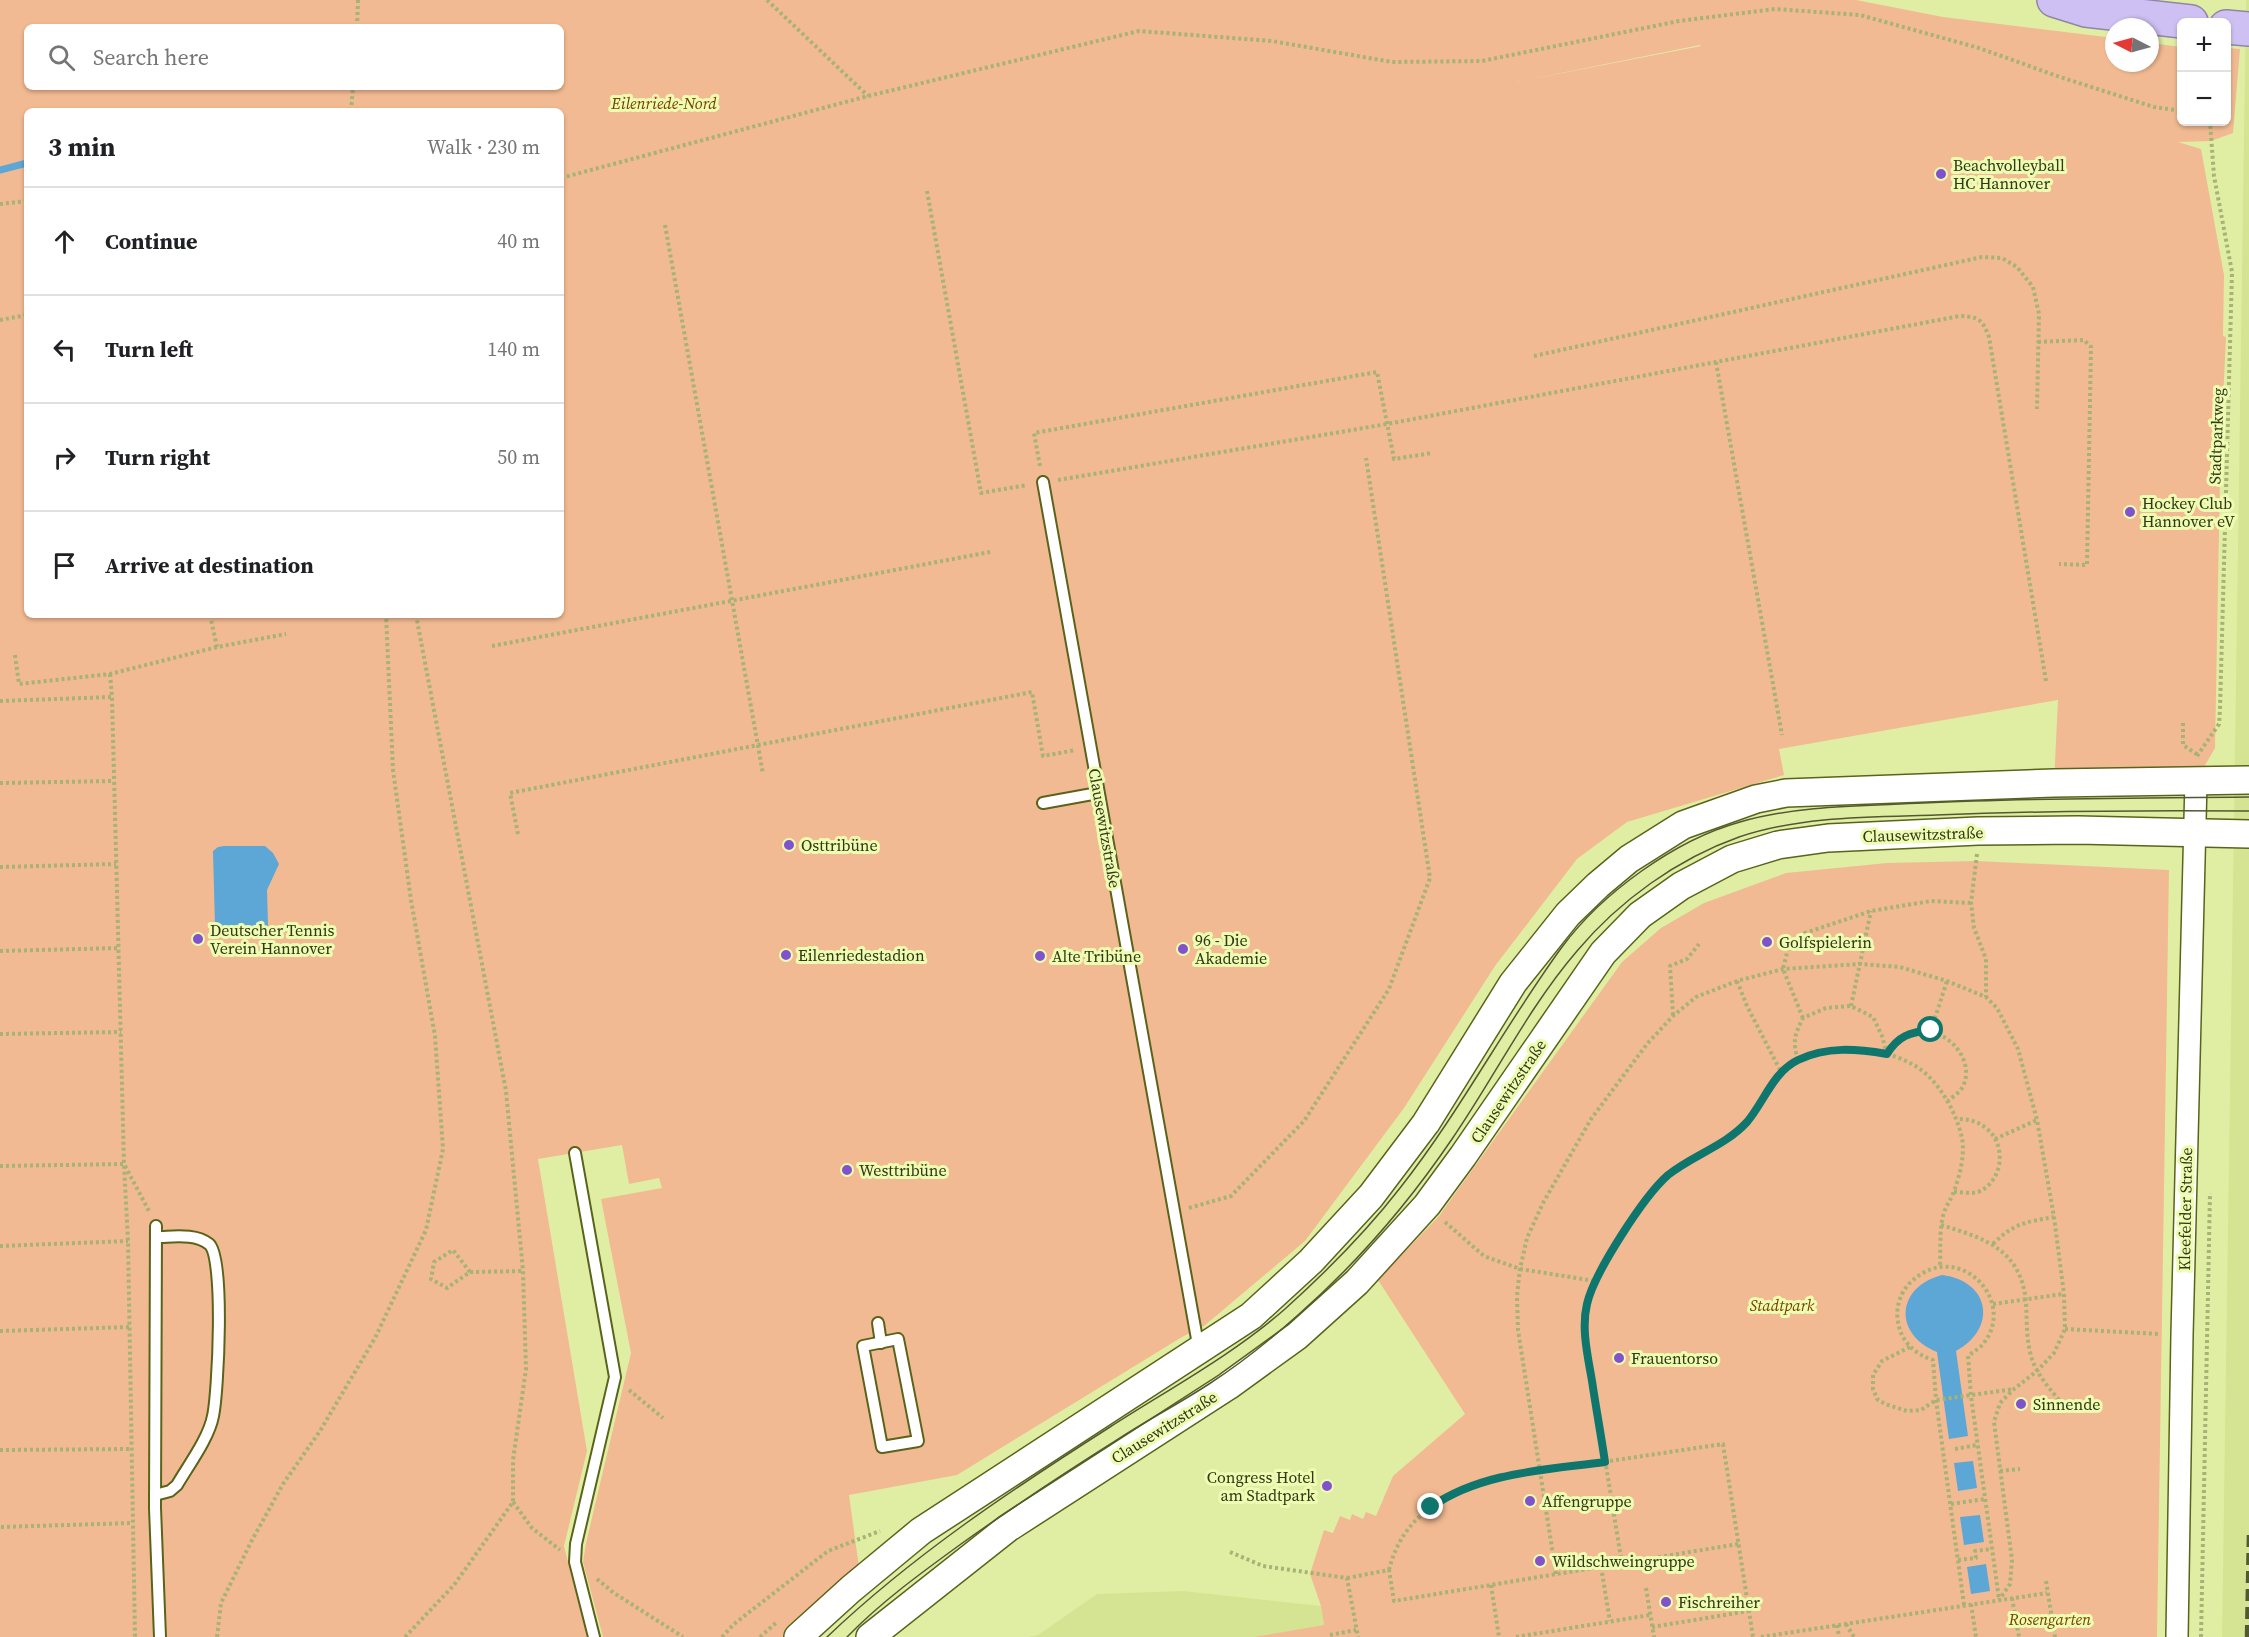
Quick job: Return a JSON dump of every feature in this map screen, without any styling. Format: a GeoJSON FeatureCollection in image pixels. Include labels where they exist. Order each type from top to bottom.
{"type":"FeatureCollection","features":[{"type":"Feature","properties":{"kind":"highway"},"geometry":{"type":"LineString","coordinates":[[2054,0],[2086,10],[2177,20]]}},
{"type":"Feature","properties":{"kind":"highway"},"geometry":{"type":"LineString","coordinates":[[2231,27],[2249,29]]}},
{"type":"Feature","properties":{"kind":"street"},"geometry":{"type":"LineString","coordinates":[[798,1637],[921,1531],[1251,1316],[1311,1261],[1371,1196],[1426,1123],[1513,983],[1568,914],[1629,858],[1683,825],[1756,799],[1786,793],[2197,768],[2249,780]]}},
{"type":"Feature","properties":{"kind":"street","name":"Kleefelder Straße"},"geometry":{"type":"LineString","coordinates":[[2176,1637],[2197,768]]}},
{"type":"Feature","properties":{"kind":"street","name":"Clausewitzstraße"},"geometry":{"type":"LineString","coordinates":[[870,1637],[1008,1528],[1228,1386],[1297,1336],[1358,1282],[1427,1205],[1603,953],[1640,915],[1681,886],[1732,859],[1778,845],[1828,838],[1978,831],[2078,830],[2249,834]]}},
{"type":"Feature","properties":{"kind":"lane","name":"Clausewitzstraße"},"geometry":{"type":"LineString","coordinates":[[1043,482],[1199,1351]]}},
{"type":"Feature","properties":{"kind":"lane"},"geometry":{"type":"LineString","coordinates":[[1043,803],[1098,793]]}},
{"type":"Feature","properties":{"kind":"lane"},"geometry":{"type":"LineString","coordinates":[[575,1153],[615,1377],[576,1544],[575,1562],[594,1637]]}},
{"type":"Feature","properties":{"kind":"lane"},"geometry":{"type":"LineString","coordinates":[[156,1226],[155,1495],[160,1637]]}},
{"type":"Feature","properties":{"kind":"lane"},"geometry":{"type":"LineString","coordinates":[[155,1495],[170,1491],[177,1485],[210,1428],[215,1404],[220,1292],[216,1256],[212,1246],[201,1239],[190,1236],[156,1237]]}},
{"type":"Feature","properties":{"kind":"lane"},"geometry":{"type":"LineString","coordinates":[[878,1323],[881,1342]]}},
{"type":"Feature","properties":{"kind":"lane"},"geometry":{"type":"LineString","coordinates":[[898,1339],[918,1441],[882,1446],[863,1346],[881,1342],[898,1339]]}},
{"type":"Feature","properties":{"kind":"path"},"geometry":{"type":"LineString","coordinates":[[357,24],[358,0]]}},
{"type":"Feature","properties":{"kind":"path"},"geometry":{"type":"LineString","coordinates":[[767,0],[868,96]]}},
{"type":"Feature","properties":{"kind":"path"},"geometry":{"type":"LineString","coordinates":[[564,177],[868,96],[1139,31],[1272,41],[1392,62],[1482,61],[1679,21],[1775,9],[1860,15],[1979,48],[2154,107],[2177,110]]}},
{"type":"Feature","properties":{"kind":"path"},"geometry":{"type":"LineString","coordinates":[[351,108],[353,90]]}},
{"type":"Feature","properties":{"kind":"path","name":"Stadtparkweg"},"geometry":{"type":"LineString","coordinates":[[2197,768],[2219,724],[2232,272],[2214,176],[2211,126]]}},
{"type":"Feature","properties":{"kind":"path"},"geometry":{"type":"LineString","coordinates":[[927,191],[981,493],[1387,424],[1960,316],[1974,316],[1984,323],[1989,337],[2046,681]]}},
{"type":"Feature","properties":{"kind":"path"},"geometry":{"type":"LineString","coordinates":[[0,204],[24,201]]}},
{"type":"Feature","properties":{"kind":"path"},"geometry":{"type":"LineString","coordinates":[[665,225],[763,774]]}},
{"type":"Feature","properties":{"kind":"path"},"geometry":{"type":"LineString","coordinates":[[1534,356],[1982,257],[2002,258],[2017,267],[2033,287],[2039,314],[2037,409]]}},
{"type":"Feature","properties":{"kind":"path"},"geometry":{"type":"LineString","coordinates":[[0,320],[24,316]]}},
{"type":"Feature","properties":{"kind":"path"},"geometry":{"type":"LineString","coordinates":[[2038,342],[2084,340],[2091,347],[2087,565],[2059,564]]}},
{"type":"Feature","properties":{"kind":"path"},"geometry":{"type":"LineString","coordinates":[[1716,362],[1782,735]]}},
{"type":"Feature","properties":{"kind":"path"},"geometry":{"type":"LineString","coordinates":[[1043,482],[1034,433],[1377,372],[1394,459],[1432,453]]}},
{"type":"Feature","properties":{"kind":"path"},"geometry":{"type":"LineString","coordinates":[[1174,1212],[1231,1196],[1304,1121],[1389,989],[1430,878],[1366,458]]}},
{"type":"Feature","properties":{"kind":"path"},"geometry":{"type":"LineString","coordinates":[[492,646],[990,552]]}},
{"type":"Feature","properties":{"kind":"path"},"geometry":{"type":"LineString","coordinates":[[211,618],[217,647]]}},
{"type":"Feature","properties":{"kind":"path"},"geometry":{"type":"LineString","coordinates":[[217,1637],[221,1603],[251,1542],[283,1484],[320,1431],[375,1338],[426,1230],[443,1149],[435,1036],[411,900],[393,770],[386,618]]}},
{"type":"Feature","properties":{"kind":"path"},"geometry":{"type":"LineString","coordinates":[[405,1637],[454,1585],[513,1502],[513,1460],[526,1369],[523,1271],[506,1091],[417,618]]}},
{"type":"Feature","properties":{"kind":"path"},"geometry":{"type":"LineString","coordinates":[[15,655],[19,684],[110,674],[217,647],[286,634]]}},
{"type":"Feature","properties":{"kind":"path"},"geometry":{"type":"LineString","coordinates":[[110,674],[128,1241],[135,1637]]}},
{"type":"Feature","properties":{"kind":"path"},"geometry":{"type":"LineString","coordinates":[[518,834],[510,793],[1032,692],[1043,756],[1090,748]]}},
{"type":"Feature","properties":{"kind":"path"},"geometry":{"type":"LineString","coordinates":[[0,701],[112,697]]}},
{"type":"Feature","properties":{"kind":"path"},"geometry":{"type":"LineString","coordinates":[[2183,723],[2183,745],[2197,768]]}},
{"type":"Feature","properties":{"kind":"path"},"geometry":{"type":"LineString","coordinates":[[0,783],[114,781]]}},
{"type":"Feature","properties":{"kind":"path"},"geometry":{"type":"LineString","coordinates":[[1978,831],[1971,903],[1974,928],[1986,959],[1986,997]]}},
{"type":"Feature","properties":{"kind":"path"},"geometry":{"type":"LineString","coordinates":[[0,867],[116,864]]}},
{"type":"Feature","properties":{"kind":"path"},"geometry":{"type":"LineString","coordinates":[[1803,1017],[1783,969],[1788,949],[1805,933],[1871,910],[1931,901],[1971,903]]}},
{"type":"Feature","properties":{"kind":"path"},"geometry":{"type":"LineString","coordinates":[[1851,1006],[1871,910]]}},
{"type":"Feature","properties":{"kind":"path"},"geometry":{"type":"LineString","coordinates":[[1673,1016],[1670,966],[1687,958],[1699,944]]}},
{"type":"Feature","properties":{"kind":"path"},"geometry":{"type":"LineString","coordinates":[[0,951],[119,948]]}},
{"type":"Feature","properties":{"kind":"path"},"geometry":{"type":"LineString","coordinates":[[1556,1574],[1518,1330],[1518,1296],[1520,1269],[1527,1238],[1557,1175],[1612,1089],[1673,1016],[1696,998],[1737,981],[1783,969],[1860,964],[1900,967],[1947,981],[1986,997],[1997,1008],[2018,1049],[2037,1120],[2054,1217],[2064,1294],[2065,1329],[2054,1353],[2000,1403],[1994,1422],[2012,1560],[2010,1584],[1999,1600]]}},
{"type":"Feature","properties":{"kind":"path"},"geometry":{"type":"LineString","coordinates":[[1737,981],[1747,1006],[1781,1072]]}},
{"type":"Feature","properties":{"kind":"path"},"geometry":{"type":"LineString","coordinates":[[1931,1030],[1947,981]]}},
{"type":"Feature","properties":{"kind":"path"},"geometry":{"type":"LineString","coordinates":[[1798,1060],[1794,1036],[1803,1017],[1826,1008],[1851,1006],[1873,1017],[1887,1054]]}},
{"type":"Feature","properties":{"kind":"path"},"geometry":{"type":"LineString","coordinates":[[1887,1054],[1893,1043],[1909,1032],[1931,1030],[1946,1039],[1960,1052],[1966,1069],[1962,1088],[1948,1101]]}},
{"type":"Feature","properties":{"kind":"path"},"geometry":{"type":"LineString","coordinates":[[0,1034],[121,1032]]}},
{"type":"Feature","properties":{"kind":"path"},"geometry":{"type":"LineString","coordinates":[[1622,1564],[1585,1333],[1586,1306],[1595,1281],[1609,1256],[1653,1190],[1670,1174],[1731,1137],[1748,1120],[1781,1072],[1798,1060],[1832,1049],[1860,1049],[1887,1054],[1914,1064],[1938,1086],[1957,1119],[1962,1140],[1962,1163],[1941,1225],[1940,1266]]}},
{"type":"Feature","properties":{"kind":"path"},"geometry":{"type":"LineString","coordinates":[[1954,1192],[1975,1193],[1989,1186],[2000,1169],[1999,1151],[1989,1130],[1977,1122],[1957,1119]]}},
{"type":"Feature","properties":{"kind":"path"},"geometry":{"type":"LineString","coordinates":[[1995,1139],[2037,1120]]}},
{"type":"Feature","properties":{"kind":"path"},"geometry":{"type":"LineString","coordinates":[[0,1166],[124,1164]]}},
{"type":"Feature","properties":{"kind":"path"},"geometry":{"type":"LineString","coordinates":[[124,1164],[156,1226]]}},
{"type":"Feature","properties":{"kind":"path"},"geometry":{"type":"LineString","coordinates":[[2201,1637],[2210,1184]]}},
{"type":"Feature","properties":{"kind":"path"},"geometry":{"type":"LineString","coordinates":[[1427,1205],[1484,1256],[1520,1269],[1595,1281]]}},
{"type":"Feature","properties":{"kind":"path"},"geometry":{"type":"LineString","coordinates":[[1993,1244],[2007,1230],[2029,1221],[2054,1217]]}},
{"type":"Feature","properties":{"kind":"path"},"geometry":{"type":"LineString","coordinates":[[1941,1225],[1977,1236],[1993,1244],[2010,1257],[2020,1276],[2025,1298],[2028,1342],[2037,1371],[2067,1410]]}},
{"type":"Feature","properties":{"kind":"path"},"geometry":{"type":"LineString","coordinates":[[0,1246],[128,1241]]}},
{"type":"Feature","properties":{"kind":"path"},"geometry":{"type":"LineString","coordinates":[[470,1272],[453,1250],[434,1262],[431,1279],[447,1288],[470,1272],[523,1271]]}},
{"type":"Feature","properties":{"kind":"path"},"geometry":{"type":"LineString","coordinates":[[1964,1605],[1936,1400],[1934,1360],[1920,1356],[1910,1347],[1897,1321],[1898,1302],[1907,1285],[1922,1272],[1940,1266],[1956,1267],[1970,1272],[1984,1286],[1993,1304],[1992,1327],[1983,1344],[1968,1356],[1977,1445],[1999,1600]]}},
{"type":"Feature","properties":{"kind":"path"},"geometry":{"type":"LineString","coordinates":[[1993,1304],[2064,1294]]}},
{"type":"Feature","properties":{"kind":"path"},"geometry":{"type":"LineString","coordinates":[[0,1331],[130,1327]]}},
{"type":"Feature","properties":{"kind":"path"},"geometry":{"type":"LineString","coordinates":[[2065,1329],[2182,1335]]}},
{"type":"Feature","properties":{"kind":"path"},"geometry":{"type":"LineString","coordinates":[[1910,1347],[1882,1361],[1873,1375],[1873,1389],[1877,1399],[1885,1404],[1907,1411],[1921,1410],[1936,1400],[2014,1389]]}},
{"type":"Feature","properties":{"kind":"path"},"geometry":{"type":"LineString","coordinates":[[615,1377],[663,1418]]}},
{"type":"Feature","properties":{"kind":"path"},"geometry":{"type":"LineString","coordinates":[[1738,1544],[1394,1601],[1389,1570],[1393,1551],[1403,1533],[1431,1507],[1468,1486],[1503,1477],[1723,1444],[1753,1637]]}},
{"type":"Feature","properties":{"kind":"path"},"geometry":{"type":"LineString","coordinates":[[1955,1449],[1977,1445]]}},
{"type":"Feature","properties":{"kind":"path"},"geometry":{"type":"LineString","coordinates":[[0,1450],[132,1449]]}},
{"type":"Feature","properties":{"kind":"path"},"geometry":{"type":"LineString","coordinates":[[2000,1472],[2020,1469]]}},
{"type":"Feature","properties":{"kind":"path"},"geometry":{"type":"LineString","coordinates":[[1950,1504],[1985,1499]]}},
{"type":"Feature","properties":{"kind":"path"},"geometry":{"type":"LineString","coordinates":[[1,1527],[133,1523]]}},
{"type":"Feature","properties":{"kind":"path"},"geometry":{"type":"LineString","coordinates":[[722,1637],[734,1624],[828,1551],[886,1529]]}},
{"type":"Feature","properties":{"kind":"path"},"geometry":{"type":"LineString","coordinates":[[1958,1560],[1976,1558],[1975,1551],[1992,1549]]}},
{"type":"Feature","properties":{"kind":"path"},"geometry":{"type":"LineString","coordinates":[[1230,1552],[1263,1566],[1347,1578],[1389,1570]]}},
{"type":"Feature","properties":{"kind":"path"},"geometry":{"type":"LineString","coordinates":[[1601,1567],[1610,1621]]}},
{"type":"Feature","properties":{"kind":"path"},"geometry":{"type":"LineString","coordinates":[[1347,1578],[1358,1637]]}},
{"type":"Feature","properties":{"kind":"path"},"geometry":{"type":"LineString","coordinates":[[2046,1581],[2055,1637]]}},
{"type":"Feature","properties":{"kind":"path"},"geometry":{"type":"LineString","coordinates":[[1491,1585],[1499,1637]]}},
{"type":"Feature","properties":{"kind":"path"},"geometry":{"type":"LineString","coordinates":[[1646,1588],[1654,1637]]}},
{"type":"Feature","properties":{"kind":"path"},"geometry":{"type":"LineString","coordinates":[[1761,1637],[2048,1593]]}},
{"type":"Feature","properties":{"kind":"path"},"geometry":{"type":"LineString","coordinates":[[2012,1598],[2019,1637]]}},
{"type":"Feature","properties":{"kind":"path"},"geometry":{"type":"LineString","coordinates":[[1971,1604],[1976,1637]]}},
{"type":"Feature","properties":{"kind":"path"},"geometry":{"type":"LineString","coordinates":[[1652,1627],[1749,1611]]}},
{"type":"Feature","properties":{"kind":"path"},"geometry":{"type":"LineString","coordinates":[[1516,1637],[1650,1615]]}},
{"type":"Feature","properties":{"kind":"path"},"geometry":{"type":"LineString","coordinates":[[1846,1624],[1854,1637]]}},
{"type":"Feature","properties":{"kind":"path"},"geometry":{"type":"LineString","coordinates":[[1837,1625],[1839,1637]]}},
{"type":"Feature","properties":{"kind":"path"},"geometry":{"type":"LineString","coordinates":[[1330,1635],[1356,1630]]}},
{"type":"Feature","properties":{"kind":"shaded area"},"geometry":{"type":"Polygon","coordinates":[[[2246,0],[2249,0],[2249,1637],[2222,1637],[2246,0]]]}},
{"type":"Feature","properties":{"kind":"shaded area"},"geometry":{"type":"Polygon","coordinates":[[[1183,1591],[1321,1606],[1326,1637],[1028,1637],[1038,1635],[1097,1594],[1183,1591]]]}},
{"type":"Feature","properties":{"kind":"green space","name":"Eilenriede-Nord"},"geometry":{"type":"Polygon","coordinates":[[[0,0],[1856,0],[1943,17],[2105,37],[2105,72],[2159,72],[2159,44],[2177,46],[2177,126],[2231,126],[2231,48],[2240,49],[2233,133],[2211,141],[2178,142],[2201,149],[2224,275],[2223,336],[2226,337],[2223,400],[2221,401],[2221,416],[2223,416],[2215,748],[2196,781],[2054,783],[2058,700],[1779,749],[1784,775],[1627,822],[1577,859],[1495,966],[1404,1108],[1305,1241],[1204,1326],[1182,1337],[957,1475],[849,1495],[859,1567],[782,1637],[603,1637],[583,1562],[631,1353],[601,1199],[662,1188],[659,1178],[629,1184],[622,1145],[538,1159],[587,1451],[564,1546],[587,1637],[0,1637],[0,0]],[[1700,45],[1516,82],[1701,46],[1700,45]]]}},
{"type":"Feature","properties":{"kind":"green space","name":"Stadtpark"},"geometry":{"type":"Polygon","coordinates":[[[1976,861],[2169,870],[2157,1637],[1254,1637],[1324,1625],[1321,1606],[1310,1574],[1324,1530],[1333,1533],[1340,1516],[1350,1520],[1352,1514],[1363,1519],[1366,1512],[1376,1516],[1393,1476],[1465,1414],[1378,1280],[1439,1216],[1622,962],[1661,928],[1704,903],[1786,873],[1887,863],[1976,861]]]}},
{"type":"Feature","properties":{"kind":"water"},"geometry":{"type":"Polygon","coordinates":[[[224,846],[265,846],[273,853],[279,864],[267,890],[268,925],[263,933],[225,934],[220,933],[215,926],[213,851],[224,846]]]}},
{"type":"Feature","properties":{"kind":"water"},"geometry":{"type":"Polygon","coordinates":[[[1942,1275],[1958,1279],[1970,1286],[1979,1296],[1983,1307],[1983,1318],[1978,1330],[1956,1351],[1968,1436],[1949,1439],[1937,1352],[1923,1344],[1913,1334],[1907,1323],[1906,1311],[1909,1300],[1916,1290],[1927,1281],[1942,1275]]]}},
{"type":"Feature","properties":{"kind":"water"},"geometry":{"type":"Polygon","coordinates":[[[1973,1461],[1977,1488],[1958,1491],[1954,1463],[1973,1461]]]}},
{"type":"Feature","properties":{"kind":"water"},"geometry":{"type":"Polygon","coordinates":[[[1980,1515],[1984,1542],[1964,1545],[1960,1517],[1980,1515]]]}},
{"type":"Feature","properties":{"kind":"water"},"geometry":{"type":"Polygon","coordinates":[[[1986,1564],[1990,1591],[1971,1594],[1967,1567],[1986,1564]]]}},
{"type":"Feature","properties":{"kind":"waterway"},"geometry":{"type":"LineString","coordinates":[[0,170],[24,164]]}},
{"type":"Feature","properties":{"kind":"tram line"},"geometry":{"type":"LineString","coordinates":[[827,1637],[893,1579],[963,1525],[1073,1451],[1221,1357],[1285,1309],[1359,1236],[1400,1188],[1443,1129],[1541,977],[1578,927],[1619,888],[1666,855],[1715,830],[1762,816],[1808,809],[2005,800],[2249,797]]}},
{"type":"Feature","properties":{"kind":"tram line"},"geometry":{"type":"LineString","coordinates":[[847,1637],[887,1600],[961,1544],[1131,1431],[1221,1376],[1266,1343],[1320,1295],[1381,1232],[1418,1187],[1467,1116],[1543,996],[1577,951],[1611,915],[1630,899],[1693,857],[1739,837],[1811,821],[1861,817],[2015,813],[2249,811]]}},
{"type":"Feature","properties":{"kind":"railway"},"geometry":{"type":"LineString","coordinates":[[2247,1637],[2249,1534]]}},
{"type":"Feature","properties":{"kind":"place","name":"Beachvolleyball HC Hannover"},"geometry":{"type":"Point","coordinates":[1941,174]}},
{"type":"Feature","properties":{"kind":"place","name":"Hockey Club Hannover eV"},"geometry":{"type":"Point","coordinates":[2130,512]}},
{"type":"Feature","properties":{"kind":"place","name":"Osttribüne"},"geometry":{"type":"Point","coordinates":[789,845]}},
{"type":"Feature","properties":{"kind":"place","name":"Deutscher Tennis Verein Hannover"},"geometry":{"type":"Point","coordinates":[198,939]}},
{"type":"Feature","properties":{"kind":"place","name":"Golfspielerin"},"geometry":{"type":"Point","coordinates":[1767,942]}},
{"type":"Feature","properties":{"kind":"place","name":"96 - Die Akademie"},"geometry":{"type":"Point","coordinates":[1183,949]}},
{"type":"Feature","properties":{"kind":"place","name":"Eilenriedestadion"},"geometry":{"type":"Point","coordinates":[786,955]}},
{"type":"Feature","properties":{"kind":"place","name":"Alte Tribüne"},"geometry":{"type":"Point","coordinates":[1040,956]}},
{"type":"Feature","properties":{"kind":"place","name":"Westtribüne"},"geometry":{"type":"Point","coordinates":[847,1170]}},
{"type":"Feature","properties":{"kind":"place","name":"Frauentorso"},"geometry":{"type":"Point","coordinates":[1619,1358]}},
{"type":"Feature","properties":{"kind":"place","name":"Sinnende"},"geometry":{"type":"Point","coordinates":[2021,1404]}},
{"type":"Feature","properties":{"kind":"place","name":"Congress Hotel am Stadtpark"},"geometry":{"type":"Point","coordinates":[1327,1486]}},
{"type":"Feature","properties":{"kind":"place","name":"Affengruppe"},"geometry":{"type":"Point","coordinates":[1530,1501]}},
{"type":"Feature","properties":{"kind":"place","name":"Wildschweingruppe"},"geometry":{"type":"Point","coordinates":[1540,1561]}},
{"type":"Feature","properties":{"kind":"place","name":"Fischreiher"},"geometry":{"type":"Point","coordinates":[1666,1602]}},
{"type":"Feature","properties":{"kind":"route"},"geometry":{"type":"LineString","coordinates":[[1431,1507],[1468,1486],[1503,1477],[1605,1462],[1588,1361],[1585,1333],[1586,1306],[1595,1281],[1609,1256],[1653,1190],[1670,1174],[1731,1137],[1748,1120],[1781,1072],[1798,1060],[1832,1049],[1860,1049],[1887,1054],[1893,1043],[1909,1032],[1931,1030]]}},
{"type":"Feature","properties":{"kind":"park label","name":"Rosengarten"},"geometry":{"type":"Point","coordinates":[2050,1619]}}]}
